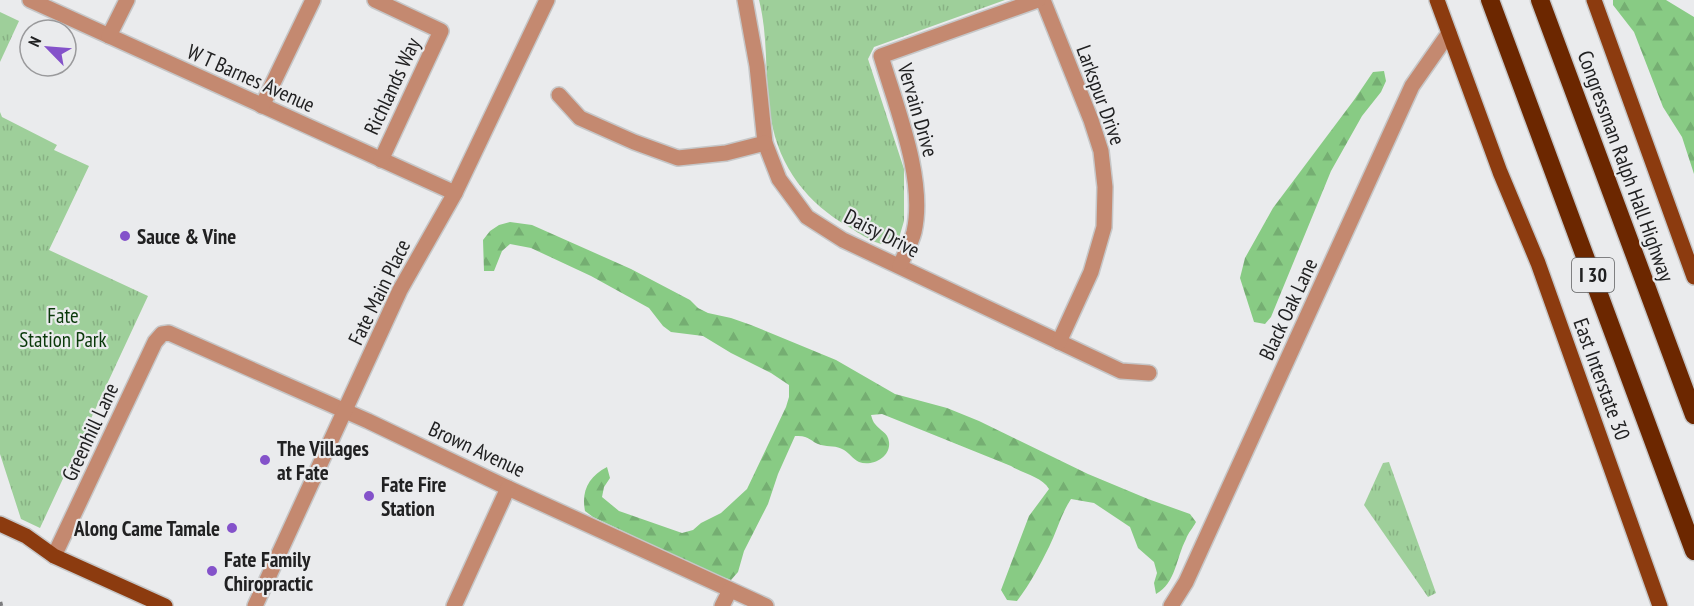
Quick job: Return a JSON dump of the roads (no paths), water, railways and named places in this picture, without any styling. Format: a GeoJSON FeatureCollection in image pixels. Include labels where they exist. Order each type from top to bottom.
{"type":"FeatureCollection","features":[{"type":"Feature","properties":{"kind":"highway","name":"I 30"},"geometry":{"type":"LineString","coordinates":[[1490,0],[1694,551]]}},
{"type":"Feature","properties":{"kind":"highway","name":"Congressman Ralph Hall Highway"},"geometry":{"type":"LineString","coordinates":[[1540,0],[1694,414]]}},
{"type":"Feature","properties":{"kind":"main road","name":"East Interstate 30"},"geometry":{"type":"LineString","coordinates":[[1437,0],[1500,172],[1513,199],[1549,292],[1660,606]]}},
{"type":"Feature","properties":{"kind":"main road"},"geometry":{"type":"LineString","coordinates":[[1594,0],[1694,277]]}},
{"type":"Feature","properties":{"kind":"main road"},"geometry":{"type":"LineString","coordinates":[[0,524],[26,536],[54,556],[165,606]]}},
{"type":"Feature","properties":{"kind":"street","name":"W T Barnes Avenue"},"geometry":{"type":"LineString","coordinates":[[30,0],[454,193]]}},
{"type":"Feature","properties":{"kind":"street"},"geometry":{"type":"LineString","coordinates":[[110,36],[127,0]]}},
{"type":"Feature","properties":{"kind":"street"},"geometry":{"type":"LineString","coordinates":[[262,106],[313,0]]}},
{"type":"Feature","properties":{"kind":"street","name":"Richlands Way"},"geometry":{"type":"LineString","coordinates":[[375,0],[441,31],[381,160]]}},
{"type":"Feature","properties":{"kind":"street","name":"Fate Main Place"},"geometry":{"type":"LineString","coordinates":[[255,606],[400,290],[454,193],[547,0]]}},
{"type":"Feature","properties":{"kind":"street","name":"Daisy Drive"},"geometry":{"type":"LineString","coordinates":[[745,0],[757,66],[765,143],[779,179],[807,217],[843,240],[1121,371],[1149,373]]}},
{"type":"Feature","properties":{"kind":"street","name":"Vervain Drive"},"geometry":{"type":"LineString","coordinates":[[900,266],[914,232],[917,205],[914,170],[881,56],[1038,0]]}},
{"type":"Feature","properties":{"kind":"street","name":"Larkspur Drive"},"geometry":{"type":"LineString","coordinates":[[1043,0],[1095,130],[1101,151],[1105,187],[1104,227],[1092,272],[1059,342]]}},
{"type":"Feature","properties":{"kind":"street","name":"Black Oak Lane"},"geometry":{"type":"LineString","coordinates":[[1172,606],[1191,571],[1412,86],[1449,33]]}},
{"type":"Feature","properties":{"kind":"street"},"geometry":{"type":"LineString","coordinates":[[560,95],[580,118],[634,142],[678,158],[726,153],[765,143]]}},
{"type":"Feature","properties":{"kind":"street","name":"Brown Avenue"},"geometry":{"type":"LineString","coordinates":[[169,333],[345,411],[766,606]]}},
{"type":"Feature","properties":{"kind":"street","name":"Greenhill Lane"},"geometry":{"type":"LineString","coordinates":[[54,556],[155,342],[162,334],[169,333]]}},
{"type":"Feature","properties":{"kind":"street"},"geometry":{"type":"LineString","coordinates":[[454,606],[508,488]]}},
{"type":"Feature","properties":{"kind":"street"},"geometry":{"type":"LineString","coordinates":[[722,606],[730,590]]}},
{"type":"Feature","properties":{"kind":"railway"},"geometry":{"type":"LineString","coordinates":[[0,602],[1,606]]}},
{"type":"Feature","properties":{"kind":"place","name":"Sauce & Vine"},"geometry":{"type":"Point","coordinates":[125,236]}},
{"type":"Feature","properties":{"kind":"place","name":"The Villages at Fate"},"geometry":{"type":"Point","coordinates":[265,460]}},
{"type":"Feature","properties":{"kind":"place","name":"Fate Fire Station"},"geometry":{"type":"Point","coordinates":[369,496]}},
{"type":"Feature","properties":{"kind":"place","name":"Along Came Tamale"},"geometry":{"type":"Point","coordinates":[232,528]}},
{"type":"Feature","properties":{"kind":"place","name":"Fate Family Chiropractic"},"geometry":{"type":"Point","coordinates":[212,571]}},
{"type":"Feature","properties":{"kind":"park label","name":"Fate Station Park"},"geometry":{"type":"Point","coordinates":[63,327]}}]}
